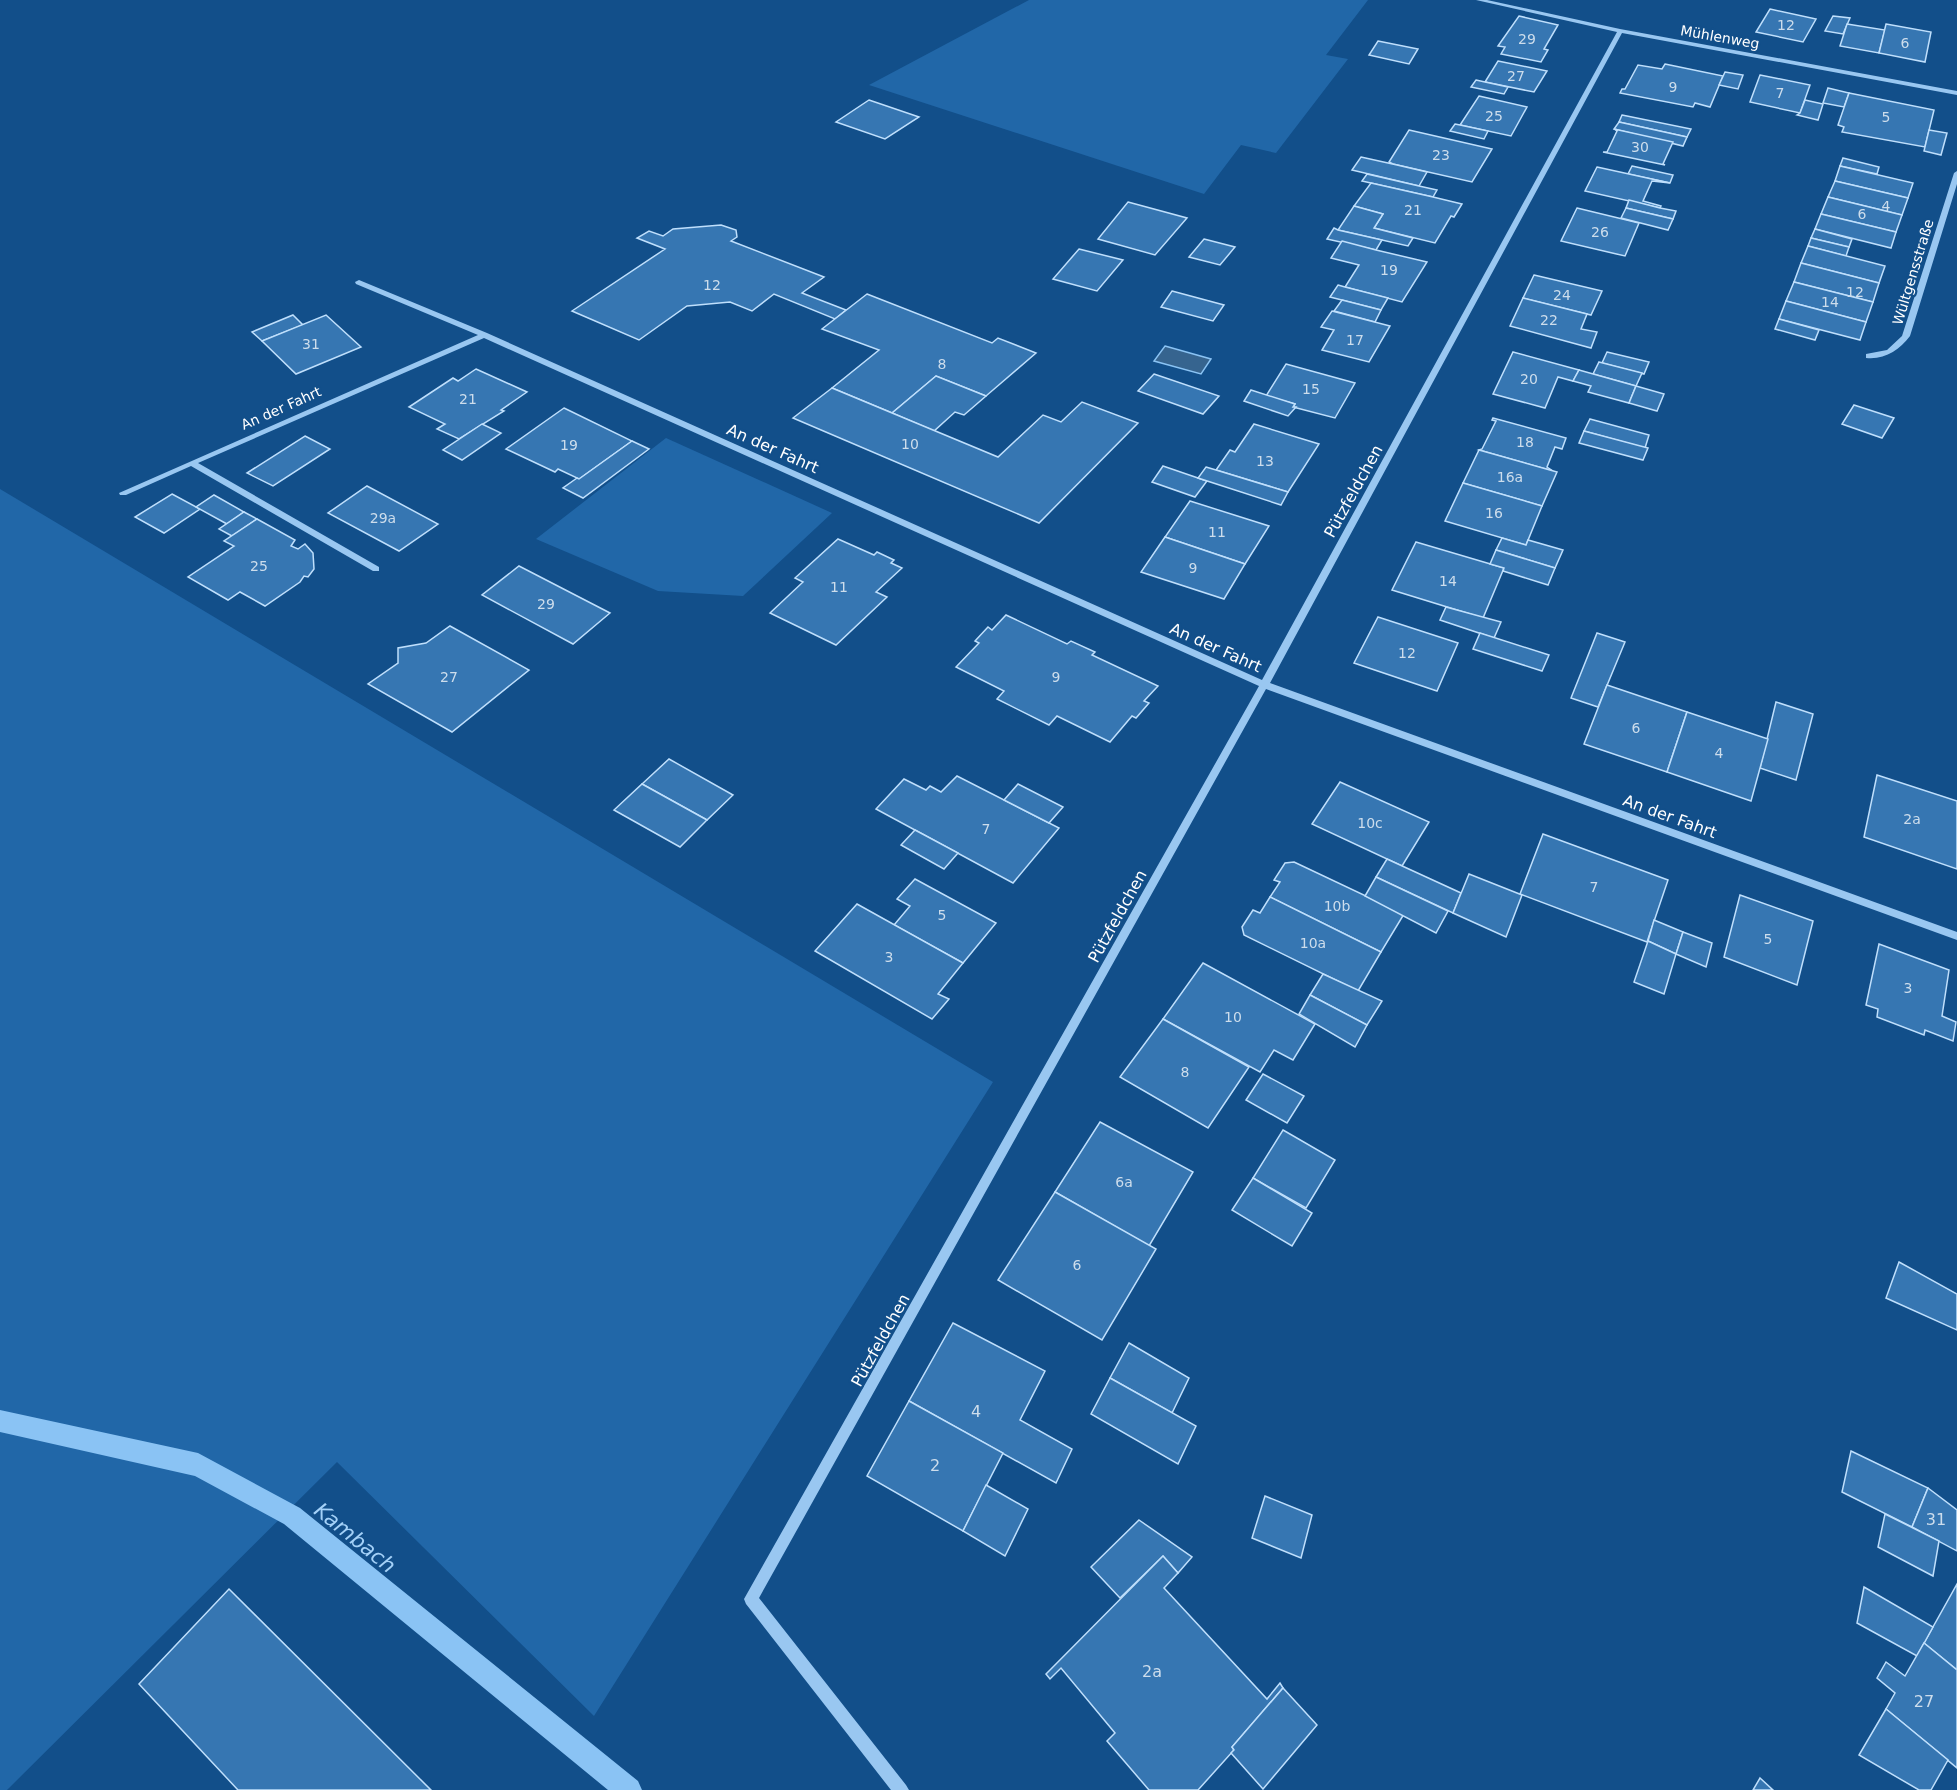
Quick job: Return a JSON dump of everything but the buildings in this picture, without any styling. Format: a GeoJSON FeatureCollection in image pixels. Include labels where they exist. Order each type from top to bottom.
{"type":"FeatureCollection","features":[{"type":"Feature","properties":{"kind":"street","name":"Mühlenweg"},"geometry":{"type":"LineString","coordinates":[[1479,0],[1620,31],[1957,93]]}},
{"type":"Feature","properties":{"kind":"street","name":"Pützfeldchen"},"geometry":{"type":"LineString","coordinates":[[901,1790],[751,1599],[1264,685],[1620,31]]}},
{"type":"Feature","properties":{"kind":"street","name":"Wültgensstraße"},"geometry":{"type":"LineString","coordinates":[[1869,356],[1881,356],[1897,348],[1906,336],[1957,172]]}},
{"type":"Feature","properties":{"kind":"street","name":"An der Fahrt"},"geometry":{"type":"LineString","coordinates":[[359,282],[484,335],[1264,685],[1957,936]]}},
{"type":"Feature","properties":{"kind":"street","name":"An der Fahrt"},"geometry":{"type":"LineString","coordinates":[[123,493],[484,335]]}},
{"type":"Feature","properties":{"kind":"street"},"geometry":{"type":"LineString","coordinates":[[191,463],[376,568]]}},
{"type":"Feature","properties":{"kind":"shaded area"},"geometry":{"type":"Polygon","coordinates":[[[1029,0],[1368,0],[1326,55],[1348,59],[1276,153],[1241,145],[1204,194],[869,85],[1029,0]]]}},
{"type":"Feature","properties":{"kind":"shaded area"},"geometry":{"type":"Polygon","coordinates":[[[1165,346],[1211,359],[1201,374],[1154,361],[1165,346]]]}},
{"type":"Feature","properties":{"kind":"shaded area"},"geometry":{"type":"Polygon","coordinates":[[[666,438],[832,513],[743,596],[658,591],[536,539],[666,438]]]}},
{"type":"Feature","properties":{"kind":"shaded area"},"geometry":{"type":"Polygon","coordinates":[[[0,489],[993,1082],[594,1716],[337,1462],[7,1790],[0,1790],[0,489]]]}},
{"type":"Feature","properties":{"kind":"waterway","name":"Kambach"},"geometry":{"type":"LineString","coordinates":[[0,1421],[198,1465],[292,1516],[629,1790]]}}]}
